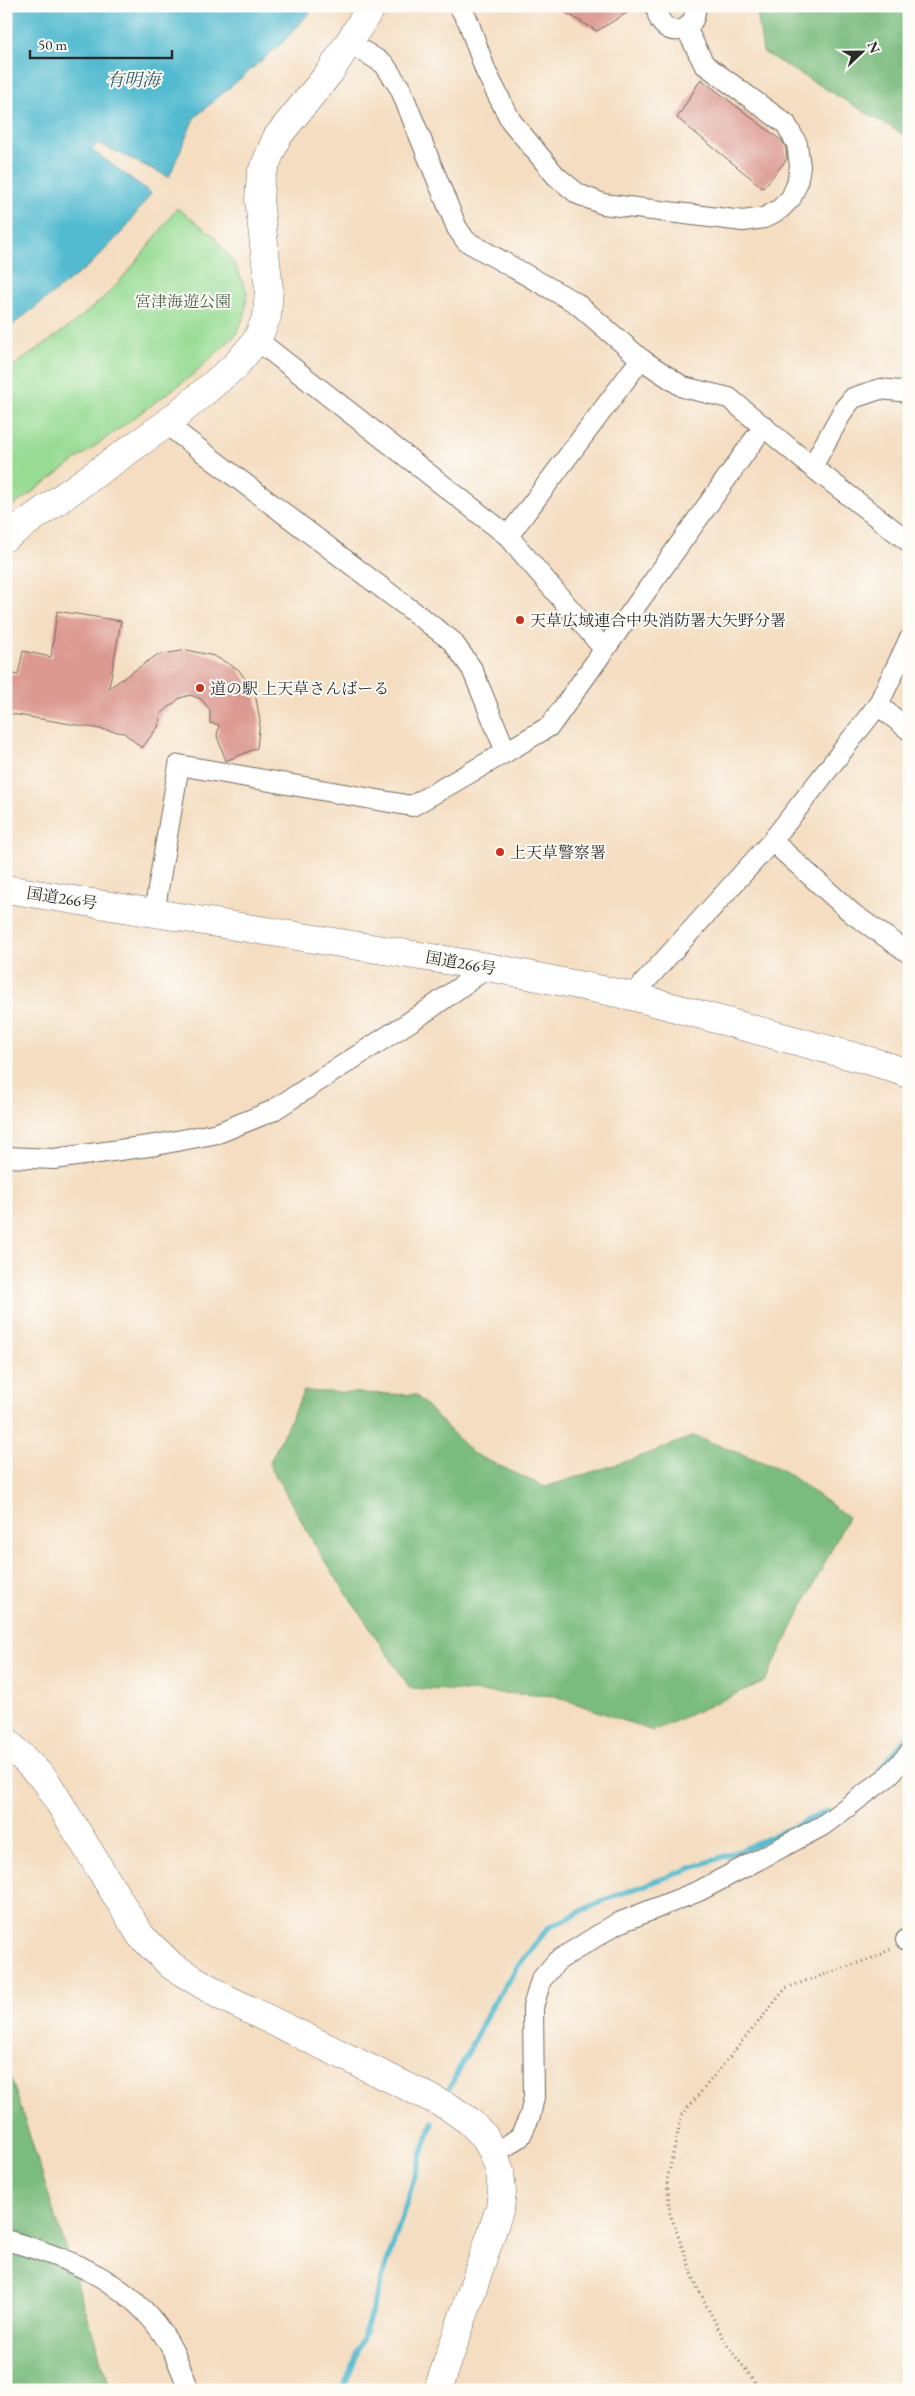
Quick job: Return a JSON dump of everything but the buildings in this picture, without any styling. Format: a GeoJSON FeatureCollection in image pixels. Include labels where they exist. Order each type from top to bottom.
{"type":"FeatureCollection","features":[{"type":"Feature","properties":{"kind":"main road"},"geometry":{"type":"LineString","coordinates":[[6,537],[166,424],[235,366],[257,340],[267,316],[269,289],[259,200],[261,175],[277,137],[330,72],[372,6]]}},
{"type":"Feature","properties":{"kind":"main road","name":"国道266号"},"geometry":{"type":"LineString","coordinates":[[6,889],[488,967],[632,996],[880,1064],[909,1074]]}},
{"type":"Feature","properties":{"kind":"main road"},"geometry":{"type":"LineString","coordinates":[[6,1741],[46,1781],[141,1936],[172,1966],[223,1997],[449,2107],[469,2121],[484,2136],[494,2154],[500,2172],[500,2208],[438,2390]]}},
{"type":"Feature","properties":{"kind":"street"},"geometry":{"type":"LineString","coordinates":[[459,6],[468,22],[486,72],[511,121],[556,176],[578,194],[603,204],[742,221],[764,218],[780,209],[791,198],[800,166],[797,144],[786,124],[704,64],[686,28]]}},
{"type":"Feature","properties":{"kind":"street"},"geometry":{"type":"LineString","coordinates":[[657,6],[658,20],[662,25],[674,30],[686,28],[694,18],[695,6]]}},
{"type":"Feature","properties":{"kind":"street"},"geometry":{"type":"LineString","coordinates":[[350,43],[384,64],[400,88],[457,228],[466,241],[576,303],[641,358],[683,387],[729,398],[812,467],[909,542]]}},
{"type":"Feature","properties":{"kind":"street"},"geometry":{"type":"LineString","coordinates":[[257,340],[508,536],[604,648]]}},
{"type":"Feature","properties":{"kind":"street"},"geometry":{"type":"LineString","coordinates":[[508,536],[641,358]]}},
{"type":"Feature","properties":{"kind":"street"},"geometry":{"type":"LineString","coordinates":[[812,467],[844,409],[853,398],[880,389],[909,392]]}},
{"type":"Feature","properties":{"kind":"street"},"geometry":{"type":"LineString","coordinates":[[166,424],[452,642],[472,669],[506,752]]}},
{"type":"Feature","properties":{"kind":"street"},"geometry":{"type":"LineString","coordinates":[[154,912],[179,765],[412,806],[550,726],[764,426]]}},
{"type":"Feature","properties":{"kind":"street"},"geometry":{"type":"LineString","coordinates":[[632,996],[772,841],[878,705],[909,640]]}},
{"type":"Feature","properties":{"kind":"street"},"geometry":{"type":"LineString","coordinates":[[878,705],[909,730]]}},
{"type":"Feature","properties":{"kind":"street"},"geometry":{"type":"LineString","coordinates":[[772,841],[853,914],[909,954]]}},
{"type":"Feature","properties":{"kind":"street"},"geometry":{"type":"LineString","coordinates":[[6,1157],[54,1159],[156,1145],[218,1134],[272,1111],[428,1010],[488,967]]}},
{"type":"Feature","properties":{"kind":"street"},"geometry":{"type":"LineString","coordinates":[[494,2154],[520,2137],[530,2116],[534,2097],[532,2007],[541,1980],[557,1961],[616,1924],[699,1891],[822,1826],[886,1778],[909,1754]]}},
{"type":"Feature","properties":{"kind":"street"},"geometry":{"type":"LineString","coordinates":[[6,2240],[56,2254],[84,2266],[113,2284],[150,2317],[173,2350],[189,2390]]}},
{"type":"Feature","properties":{"kind":"path"},"geometry":{"type":"LineString","coordinates":[[761,2390],[727,2346],[697,2287],[670,2214],[666,2180],[682,2115],[786,1988],[878,1956],[907,1939]]}},
{"type":"Feature","properties":{"kind":"green space"},"geometry":{"type":"Polygon","coordinates":[[[756,6],[909,6],[909,138],[763,52],[756,6]]]}},
{"type":"Feature","properties":{"kind":"green space","name":"宮津海遊公園"},"geometry":{"type":"Polygon","coordinates":[[[177,208],[213,235],[235,265],[247,292],[245,315],[235,336],[190,377],[6,511],[6,371],[69,327],[104,297],[133,265],[177,208]]]}},
{"type":"Feature","properties":{"kind":"green space"},"geometry":{"type":"Polygon","coordinates":[[[304,1391],[416,1395],[472,1453],[545,1487],[639,1457],[694,1436],[781,1469],[848,1517],[765,1681],[653,1731],[555,1696],[410,1688],[322,1557],[269,1464],[304,1391]]]}},
{"type":"Feature","properties":{"kind":"green space"},"geometry":{"type":"Polygon","coordinates":[[[6,2062],[111,2390],[6,2390],[6,2062]]]}},
{"type":"Feature","properties":{"kind":"water","name":"有明海"},"geometry":{"type":"Polygon","coordinates":[[[6,6],[316,6],[282,43],[194,118],[169,177],[98,143],[92,150],[151,193],[124,230],[92,263],[6,330],[6,6]]]}},
{"type":"Feature","properties":{"kind":"waterway"},"geometry":{"type":"LineString","coordinates":[[878,1772],[909,1735]]}},
{"type":"Feature","properties":{"kind":"waterway"},"geometry":{"type":"LineString","coordinates":[[450,2087],[491,2007],[518,1966],[548,1928],[604,1900],[744,1849],[828,1811]]}},
{"type":"Feature","properties":{"kind":"waterway"},"geometry":{"type":"LineString","coordinates":[[343,2390],[367,2326],[432,2122]]}},
{"type":"Feature","properties":{"kind":"place","name":"天草広域連合中央消防署大矢野分署"},"geometry":{"type":"Point","coordinates":[520,620]}},
{"type":"Feature","properties":{"kind":"place","name":"道の駅 上天草さんばーる"},"geometry":{"type":"Point","coordinates":[200,688]}},
{"type":"Feature","properties":{"kind":"place","name":"上天草警察署"},"geometry":{"type":"Point","coordinates":[500,852]}}]}
